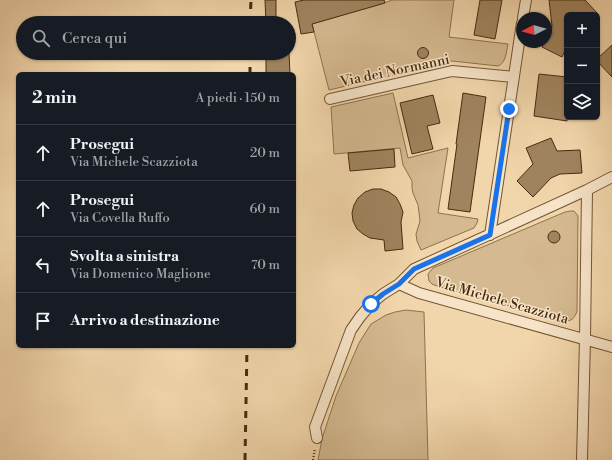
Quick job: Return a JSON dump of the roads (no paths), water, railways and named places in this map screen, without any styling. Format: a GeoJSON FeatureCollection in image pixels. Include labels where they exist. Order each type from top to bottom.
{"type":"FeatureCollection","features":[{"type":"Feature","properties":{"kind":"street"},"geometry":{"type":"LineString","coordinates":[[524,12],[526,0]]}},
{"type":"Feature","properties":{"kind":"street"},"geometry":{"type":"LineString","coordinates":[[490,235],[518,48]]}},
{"type":"Feature","properties":{"kind":"street","name":"Via dei Normanni"},"geometry":{"type":"LineString","coordinates":[[330,99],[452,70],[514,78]]}},
{"type":"Feature","properties":{"kind":"street"},"geometry":{"type":"LineString","coordinates":[[317,438],[315,428],[351,330],[371,304],[399,284],[414,269],[612,178]]}},
{"type":"Feature","properties":{"kind":"street"},"geometry":{"type":"LineString","coordinates":[[582,460],[587,190]]}},
{"type":"Feature","properties":{"kind":"street","name":"Via Michele Scazziota"},"geometry":{"type":"LineString","coordinates":[[399,284],[419,293],[612,346]]}},
{"type":"Feature","properties":{"kind":"railway"},"geometry":{"type":"LineString","coordinates":[[250,16],[251,0]]}},
{"type":"Feature","properties":{"kind":"railway"},"geometry":{"type":"LineString","coordinates":[[250,60],[250,72]]}},
{"type":"Feature","properties":{"kind":"railway"},"geometry":{"type":"LineString","coordinates":[[245,460],[247,348]]}}]}
